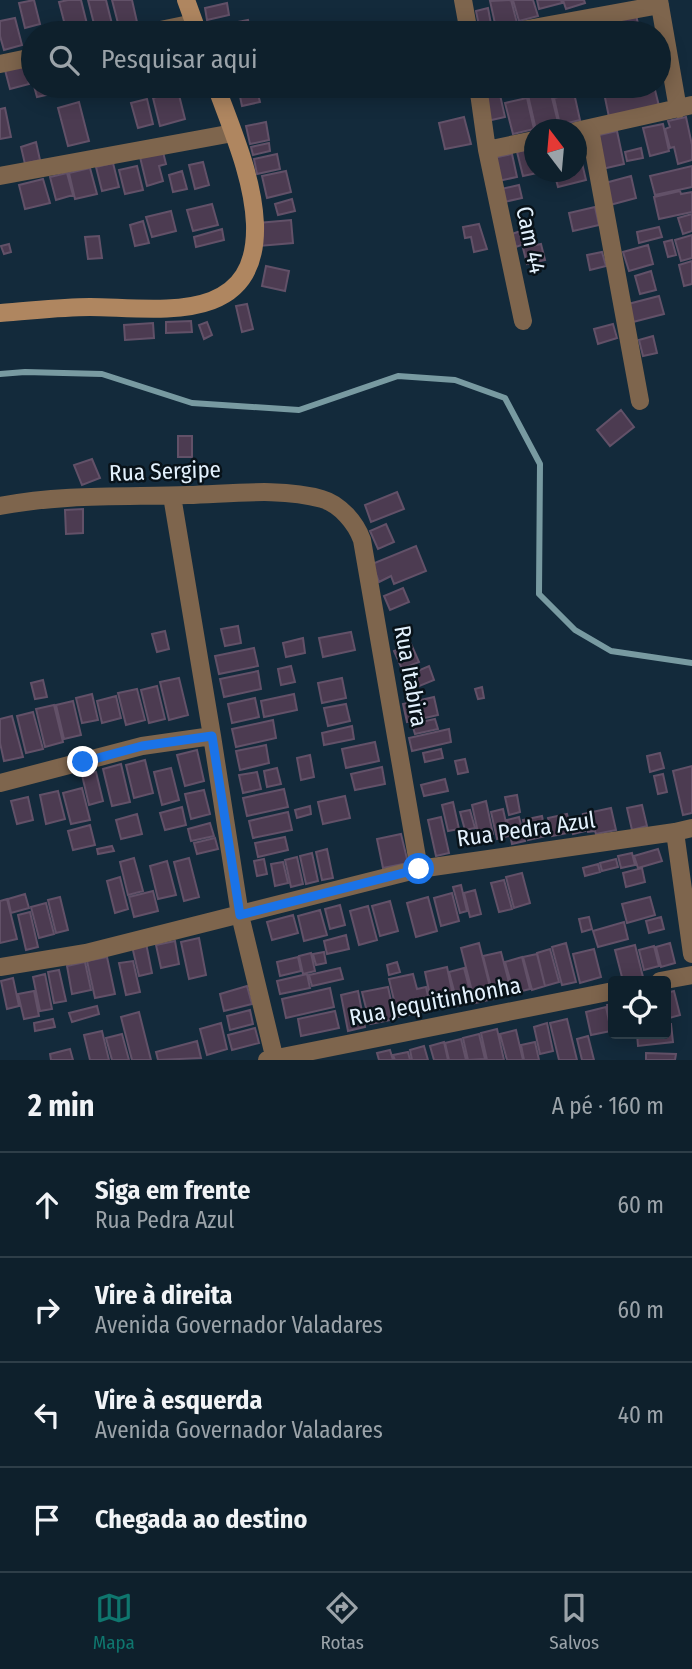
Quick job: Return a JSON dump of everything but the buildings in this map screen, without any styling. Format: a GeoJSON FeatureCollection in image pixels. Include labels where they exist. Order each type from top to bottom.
{"type":"FeatureCollection","features":[{"type":"Feature","properties":{"kind":"street"},"geometry":{"type":"LineString","coordinates":[[186,0],[194,21]]}},
{"type":"Feature","properties":{"kind":"street"},"geometry":{"type":"LineString","coordinates":[[463,0],[467,21]]}},
{"type":"Feature","properties":{"kind":"street"},"geometry":{"type":"LineString","coordinates":[[568,21],[660,3],[665,21]]}},
{"type":"Feature","properties":{"kind":"street"},"geometry":{"type":"LineString","coordinates":[[587,129],[688,107],[671,44]]}},
{"type":"Feature","properties":{"kind":"street"},"geometry":{"type":"LineString","coordinates":[[0,64],[21,60]]}},
{"type":"Feature","properties":{"kind":"street"},"geometry":{"type":"LineString","coordinates":[[0,313],[87,307],[155,309],[197,306],[224,295],[244,276],[254,254],[255,222],[247,177],[220,98]]}},
{"type":"Feature","properties":{"kind":"street","name":"Cam 44"},"geometry":{"type":"LineString","coordinates":[[480,98],[487,150],[523,321]]}},
{"type":"Feature","properties":{"kind":"street"},"geometry":{"type":"LineString","coordinates":[[0,176],[233,133]]}},
{"type":"Feature","properties":{"kind":"street"},"geometry":{"type":"LineString","coordinates":[[487,150],[524,142]]}},
{"type":"Feature","properties":{"kind":"street"},"geometry":{"type":"LineString","coordinates":[[587,149],[639,401]]}},
{"type":"Feature","properties":{"kind":"street","name":"Rua Sergipe"},"geometry":{"type":"LineString","coordinates":[[0,506],[54,498],[288,494],[331,502]]}},
{"type":"Feature","properties":{"kind":"street"},"geometry":{"type":"LineString","coordinates":[[172,496],[240,915],[272,1060]]}},
{"type":"Feature","properties":{"kind":"street","name":"Rua Itabira"},"geometry":{"type":"LineString","coordinates":[[331,502],[358,528],[362,540],[419,869]]}},
{"type":"Feature","properties":{"kind":"street"},"geometry":{"type":"LineString","coordinates":[[0,783],[142,746],[212,736]]}},
{"type":"Feature","properties":{"kind":"street"},"geometry":{"type":"LineString","coordinates":[[683,830],[692,954]]}},
{"type":"Feature","properties":{"kind":"street","name":"Rua Pedra Azul"},"geometry":{"type":"LineString","coordinates":[[0,967],[86,953],[419,869],[683,830]]}},
{"type":"Feature","properties":{"kind":"street"},"geometry":{"type":"LineString","coordinates":[[671,979],[692,975]]}},
{"type":"Feature","properties":{"kind":"street","name":"Rua Jequitinhonha"},"geometry":{"type":"LineString","coordinates":[[272,1060],[608,991]]}},
{"type":"Feature","properties":{"kind":"waterway"},"geometry":{"type":"LineString","coordinates":[[0,374],[102,374],[192,403],[299,410],[398,376],[455,380],[505,398],[540,464],[539,594],[575,630],[611,651],[692,663]]}},
{"type":"Feature","properties":{"kind":"route"},"geometry":{"type":"LineString","coordinates":[[83,762],[142,746],[212,736],[240,915],[419,869]]}}]}
